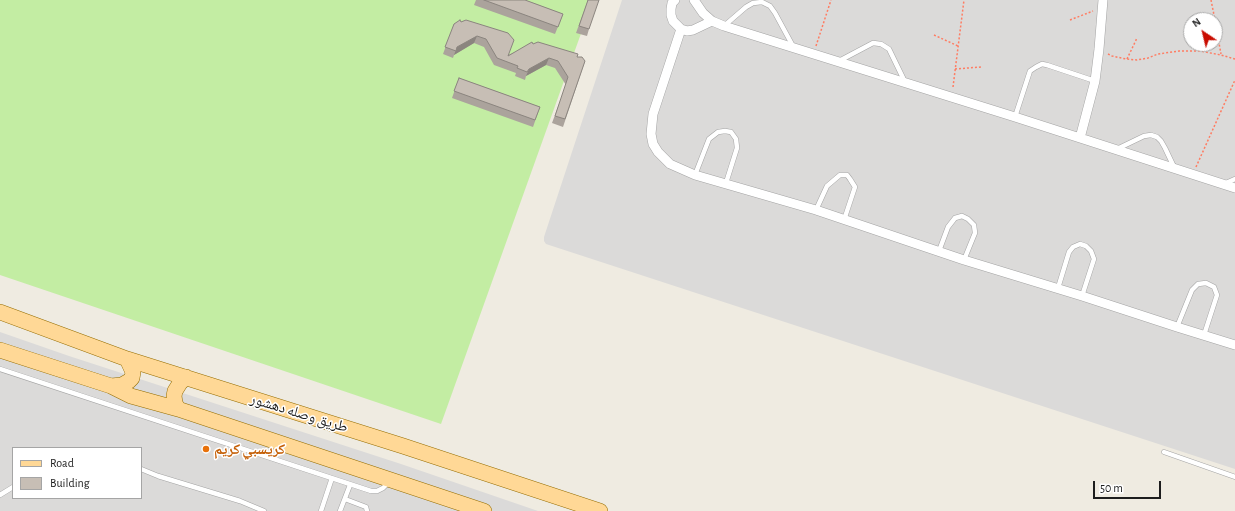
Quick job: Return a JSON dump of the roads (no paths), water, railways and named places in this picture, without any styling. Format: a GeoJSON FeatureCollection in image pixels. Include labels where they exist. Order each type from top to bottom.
{"type":"FeatureCollection","features":[{"type":"Feature","properties":{"kind":"main road","name":"طريق وصله دهشور"},"geometry":{"type":"LineString","coordinates":[[0,312],[127,359],[403,446],[600,511]]}},
{"type":"Feature","properties":{"kind":"main road"},"geometry":{"type":"LineString","coordinates":[[0,350],[111,386],[131,396],[178,409],[390,481],[484,511]]}},
{"type":"Feature","properties":{"kind":"main road"},"geometry":{"type":"LineString","coordinates":[[111,386],[122,385],[129,382],[132,378],[133,372],[127,359]]}},
{"type":"Feature","properties":{"kind":"main road"},"geometry":{"type":"LineString","coordinates":[[178,409],[174,403],[175,391],[186,377]]}},
{"type":"Feature","properties":{"kind":"street"},"geometry":{"type":"LineString","coordinates":[[675,0],[672,4],[671,15],[673,21],[681,29],[693,30],[712,21]]}},
{"type":"Feature","properties":{"kind":"street"},"geometry":{"type":"LineString","coordinates":[[694,0],[703,13],[712,21],[724,26],[952,97],[1235,188]]}},
{"type":"Feature","properties":{"kind":"street"},"geometry":{"type":"LineString","coordinates":[[1080,138],[1094,80],[1099,49],[1102,4]]}},
{"type":"Feature","properties":{"kind":"street"},"geometry":{"type":"LineString","coordinates":[[681,29],[653,114],[650,134],[652,144],[670,164],[695,175],[816,210],[964,260],[1058,288],[1235,345]]}},
{"type":"Feature","properties":{"kind":"lane"},"geometry":{"type":"LineString","coordinates":[[724,26],[746,7],[754,3],[762,2],[770,6],[775,13],[794,48]]}},
{"type":"Feature","properties":{"kind":"lane"},"geometry":{"type":"LineString","coordinates":[[837,62],[872,43],[882,44],[889,49],[905,83]]}},
{"type":"Feature","properties":{"kind":"lane"},"geometry":{"type":"LineString","coordinates":[[1015,117],[1030,71],[1042,64],[1094,80]]}},
{"type":"Feature","properties":{"kind":"lane"},"geometry":{"type":"LineString","coordinates":[[695,175],[709,139],[718,132],[731,132],[736,139],[737,148],[726,183]]}},
{"type":"Feature","properties":{"kind":"lane"},"geometry":{"type":"LineString","coordinates":[[1115,149],[1144,136],[1150,135],[1157,137],[1161,141],[1175,168]]}},
{"type":"Feature","properties":{"kind":"lane"},"geometry":{"type":"LineString","coordinates":[[816,210],[827,186],[840,175],[847,175],[855,187],[844,220]]}},
{"type":"Feature","properties":{"kind":"lane"},"geometry":{"type":"LineString","coordinates":[[1224,184],[1235,179]]}},
{"type":"Feature","properties":{"kind":"lane"},"geometry":{"type":"LineString","coordinates":[[939,251],[948,227],[955,218],[962,216],[974,225],[975,233],[964,260]]}},
{"type":"Feature","properties":{"kind":"lane"},"geometry":{"type":"LineString","coordinates":[[1058,288],[1069,252],[1073,247],[1080,244],[1086,246],[1091,251],[1094,259],[1082,296]]}},
{"type":"Feature","properties":{"kind":"lane"},"geometry":{"type":"LineString","coordinates":[[1177,327],[1192,290],[1198,284],[1206,283],[1214,287],[1217,294],[1204,335]]}},
{"type":"Feature","properties":{"kind":"lane"},"geometry":{"type":"LineString","coordinates":[[0,369],[371,491],[377,491],[383,488],[390,481]]}},
{"type":"Feature","properties":{"kind":"lane"},"geometry":{"type":"LineString","coordinates":[[1164,452],[1235,477]]}},
{"type":"Feature","properties":{"kind":"lane"},"geometry":{"type":"LineString","coordinates":[[142,469],[158,476],[240,501],[264,511]]}},
{"type":"Feature","properties":{"kind":"lane"},"geometry":{"type":"LineString","coordinates":[[321,511],[332,478]]}},
{"type":"Feature","properties":{"kind":"lane"},"geometry":{"type":"LineString","coordinates":[[340,511],[350,484]]}},
{"type":"Feature","properties":{"kind":"lane"},"geometry":{"type":"LineString","coordinates":[[0,494],[12,488]]}},
{"type":"Feature","properties":{"kind":"lane"},"geometry":{"type":"LineString","coordinates":[[345,499],[366,507],[367,511]]}},
{"type":"Feature","properties":{"kind":"place","name":"كريسبي كريم"},"geometry":{"type":"Point","coordinates":[206,449]}}]}
